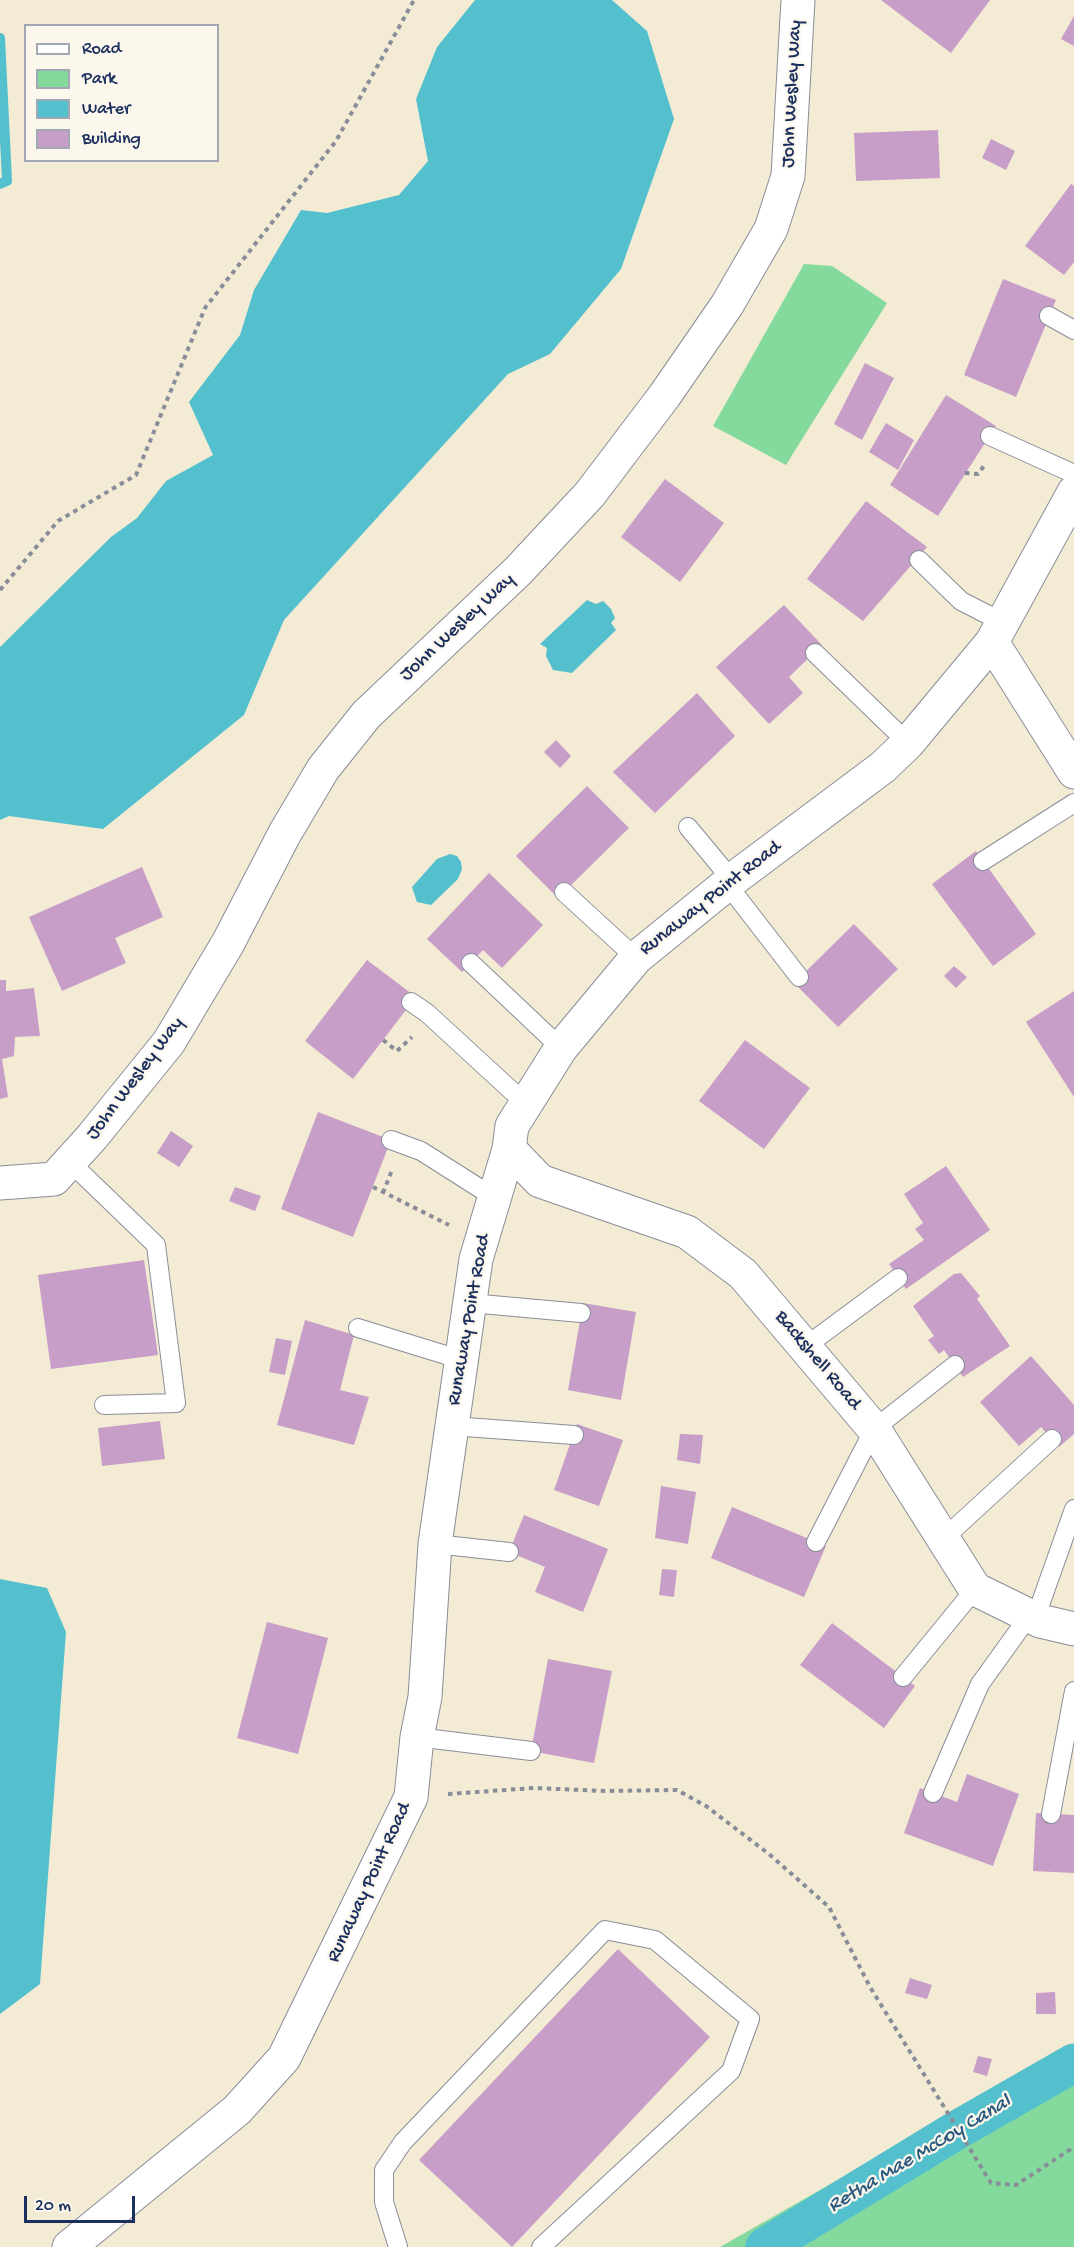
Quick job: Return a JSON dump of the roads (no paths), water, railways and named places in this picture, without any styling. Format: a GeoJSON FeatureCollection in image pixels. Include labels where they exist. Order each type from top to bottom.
{"type":"FeatureCollection","features":[{"type":"Feature","properties":{"kind":"street","name":"John Wesley Way"},"geometry":{"type":"LineString","coordinates":[[0,1183],[54,1179],[70,1162],[169,1042],[228,943],[285,833],[323,769],[366,715],[518,571],[590,494],[665,395],[727,305],[771,230],[788,176],[798,0]]}},
{"type":"Feature","properties":{"kind":"street","name":"Runaway Point Road"},"geometry":{"type":"LineString","coordinates":[[69,2247],[237,2110],[284,2058],[411,1797],[417,1737],[425,1697],[435,1544],[470,1303],[481,1243],[509,1149],[512,1126],[561,1048],[636,958],[729,882],[883,767],[908,743],[997,632],[1074,492]]}},
{"type":"Feature","properties":{"kind":"street"},"geometry":{"type":"LineString","coordinates":[[997,632],[1074,772]]}},
{"type":"Feature","properties":{"kind":"street","name":"Backshell Road"},"geometry":{"type":"LineString","coordinates":[[509,1149],[540,1181],[687,1232],[743,1274],[874,1429],[975,1589]]}},
{"type":"Feature","properties":{"kind":"street"},"geometry":{"type":"LineString","coordinates":[[975,1589],[1032,1617],[1074,1629]]}},
{"type":"Feature","properties":{"kind":"lane"},"geometry":{"type":"LineString","coordinates":[[1049,316],[1074,330]]}},
{"type":"Feature","properties":{"kind":"lane"},"geometry":{"type":"LineString","coordinates":[[990,436],[1074,474]]}},
{"type":"Feature","properties":{"kind":"lane"},"geometry":{"type":"LineString","coordinates":[[919,560],[997,632]]}},
{"type":"Feature","properties":{"kind":"lane"},"geometry":{"type":"LineString","coordinates":[[815,653],[908,743]]}},
{"type":"Feature","properties":{"kind":"lane"},"geometry":{"type":"LineString","coordinates":[[983,861],[1074,803]]}},
{"type":"Feature","properties":{"kind":"lane"},"geometry":{"type":"LineString","coordinates":[[688,827],[799,977]]}},
{"type":"Feature","properties":{"kind":"lane"},"geometry":{"type":"LineString","coordinates":[[564,892],[636,958]]}},
{"type":"Feature","properties":{"kind":"lane"},"geometry":{"type":"LineString","coordinates":[[471,963],[561,1048]]}},
{"type":"Feature","properties":{"kind":"lane"},"geometry":{"type":"LineString","coordinates":[[411,1002],[526,1104]]}},
{"type":"Feature","properties":{"kind":"lane"},"geometry":{"type":"LineString","coordinates":[[391,1140],[422,1151],[495,1198]]}},
{"type":"Feature","properties":{"kind":"lane"},"geometry":{"type":"LineString","coordinates":[[70,1162],[156,1245],[176,1403],[104,1405]]}},
{"type":"Feature","properties":{"kind":"lane"},"geometry":{"type":"LineString","coordinates":[[806,1346],[898,1278]]}},
{"type":"Feature","properties":{"kind":"lane"},"geometry":{"type":"LineString","coordinates":[[470,1303],[581,1312]]}},
{"type":"Feature","properties":{"kind":"lane"},"geometry":{"type":"LineString","coordinates":[[358,1328],[462,1360]]}},
{"type":"Feature","properties":{"kind":"lane"},"geometry":{"type":"LineString","coordinates":[[816,1542],[874,1429],[955,1365]]}},
{"type":"Feature","properties":{"kind":"lane"},"geometry":{"type":"LineString","coordinates":[[452,1426],[574,1435]]}},
{"type":"Feature","properties":{"kind":"lane"},"geometry":{"type":"LineString","coordinates":[[943,1539],[1052,1439]]}},
{"type":"Feature","properties":{"kind":"lane"},"geometry":{"type":"LineString","coordinates":[[933,1793],[980,1684],[1032,1617],[1074,1509]]}},
{"type":"Feature","properties":{"kind":"lane"},"geometry":{"type":"LineString","coordinates":[[435,1544],[509,1552]]}},
{"type":"Feature","properties":{"kind":"lane"},"geometry":{"type":"LineString","coordinates":[[903,1677],[975,1589]]}},
{"type":"Feature","properties":{"kind":"lane"},"geometry":{"type":"LineString","coordinates":[[1051,1814],[1074,1691]]}},
{"type":"Feature","properties":{"kind":"lane"},"geometry":{"type":"LineString","coordinates":[[417,1737],[531,1751]]}},
{"type":"Feature","properties":{"kind":"lane"},"geometry":{"type":"LineString","coordinates":[[398,2247],[384,2202],[384,2170],[403,2142],[605,1930],[655,1940],[750,2019],[731,2071],[541,2247]]}},
{"type":"Feature","properties":{"kind":"water"},"geometry":{"type":"Polygon","coordinates":[[[475,0],[612,0],[647,31],[674,119],[621,269],[550,354],[508,374],[284,620],[244,715],[103,829],[9,816],[0,820],[0,647],[111,537],[137,518],[166,481],[213,455],[189,402],[240,335],[254,290],[301,210],[327,213],[399,195],[428,161],[416,99],[437,47],[475,0]]]}},
{"type":"Feature","properties":{"kind":"water"},"geometry":{"type":"Polygon","coordinates":[[[587,600],[596,604],[603,601],[611,609],[615,618],[611,623],[616,630],[572,673],[553,670],[546,656],[547,648],[540,644],[587,600]]]}},
{"type":"Feature","properties":{"kind":"water"},"geometry":{"type":"Polygon","coordinates":[[[450,854],[457,856],[461,862],[462,869],[458,879],[431,905],[417,902],[412,887],[437,859],[450,854]]]}},
{"type":"Feature","properties":{"kind":"water"},"geometry":{"type":"Polygon","coordinates":[[[0,1579],[47,1588],[66,1632],[40,1984],[0,2014],[0,1579]]]}},
{"type":"Feature","properties":{"kind":"waterway"},"geometry":{"type":"LineString","coordinates":[[0,38],[7,181],[0,184]]}},
{"type":"Feature","properties":{"kind":"waterway","name":"Retha Mae McCoy Canal"},"geometry":{"type":"LineString","coordinates":[[765,2247],[957,2130],[1074,2063]]}}]}
